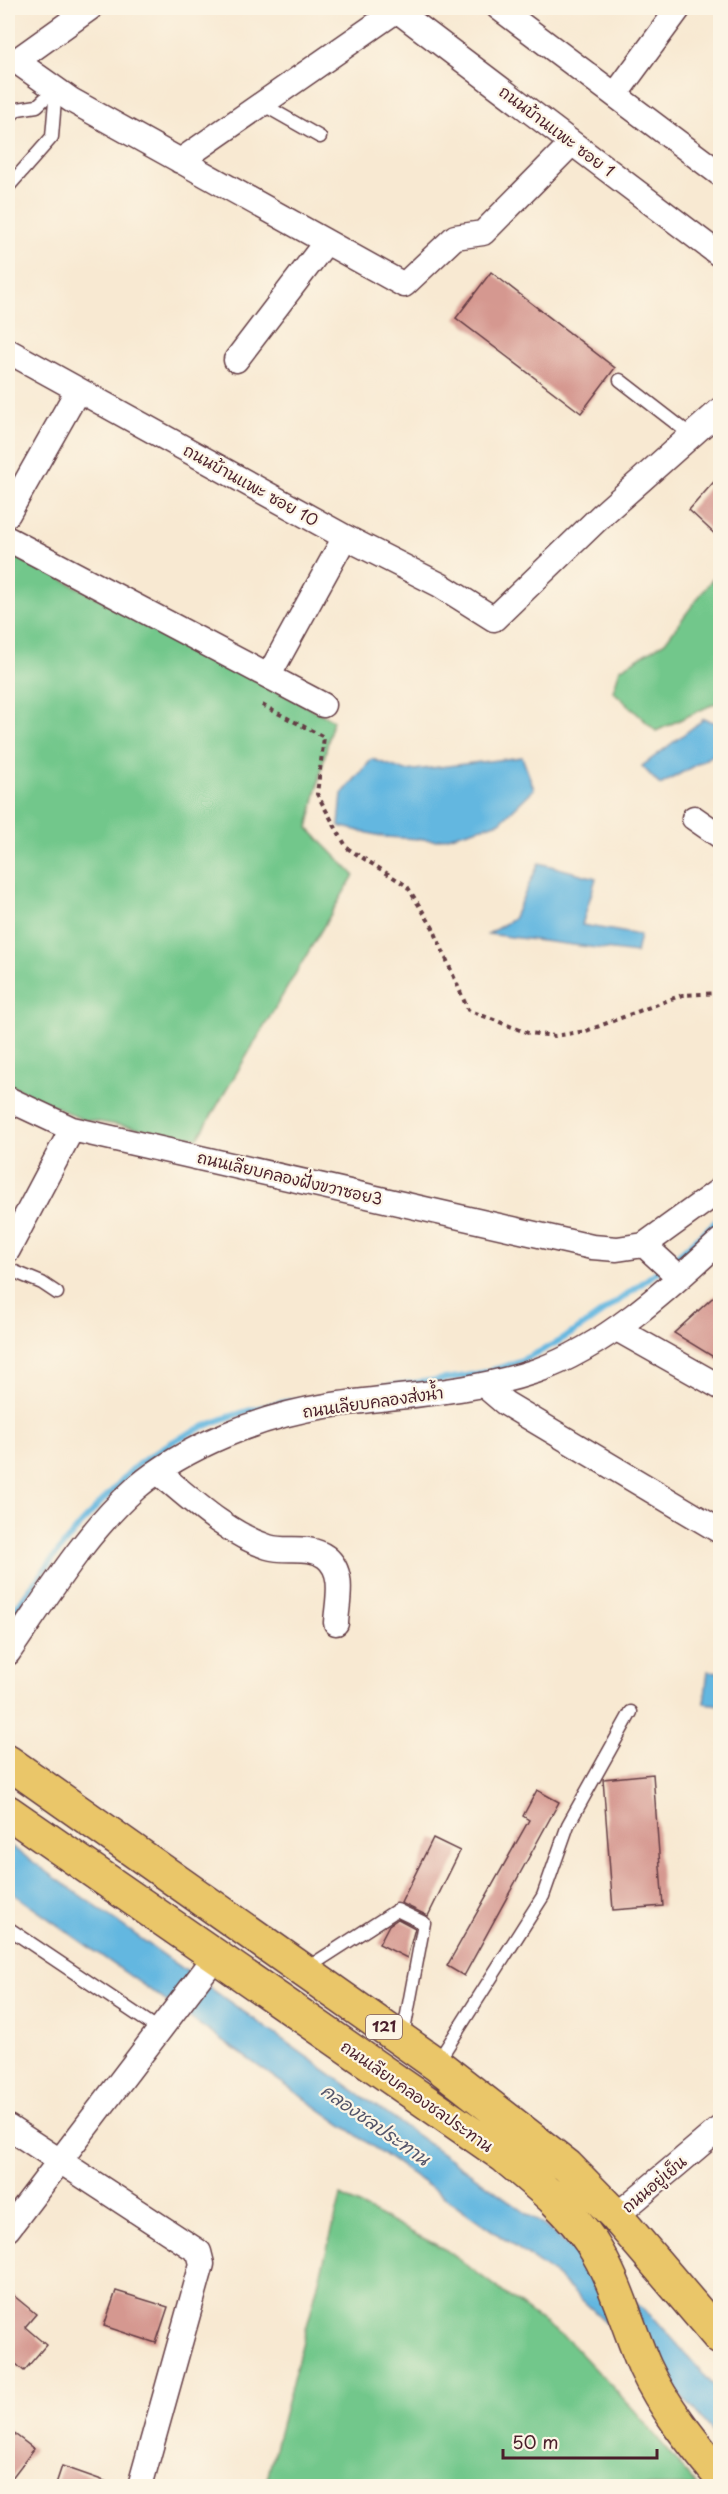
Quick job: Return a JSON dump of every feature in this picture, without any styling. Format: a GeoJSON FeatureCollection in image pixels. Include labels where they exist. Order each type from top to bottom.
{"type":"FeatureCollection","features":[{"type":"Feature","properties":{"kind":"main road","name":"ถนนเลียบคลองชลประทาน"},"geometry":{"type":"LineString","coordinates":[[8,1762],[436,2064],[567,2166],[616,2216],[720,2338]]}},
{"type":"Feature","properties":{"kind":"main road","name":"ถนนเลียบคลองชลประทาน"},"geometry":{"type":"LineString","coordinates":[[8,1812],[504,2156],[545,2190],[576,2223],[590,2242],[604,2266],[646,2369],[662,2400],[720,2476]]}},
{"type":"Feature","properties":{"kind":"street"},"geometry":{"type":"LineString","coordinates":[[90,8],[12,63],[56,88],[71,100],[404,285],[455,237],[483,233],[572,143]]}},
{"type":"Feature","properties":{"kind":"street"},"geometry":{"type":"LineString","coordinates":[[499,8],[524,15],[615,95],[718,166]]}},
{"type":"Feature","properties":{"kind":"street"},"geometry":{"type":"LineString","coordinates":[[615,95],[679,8]]}},
{"type":"Feature","properties":{"kind":"street"},"geometry":{"type":"LineString","coordinates":[[180,161],[395,9]]}},
{"type":"Feature","properties":{"kind":"street","name":"ถนนบ้านแพะ ซอย 1"},"geometry":{"type":"LineString","coordinates":[[395,9],[720,255]]}},
{"type":"Feature","properties":{"kind":"street"},"geometry":{"type":"LineString","coordinates":[[236,360],[326,242]]}},
{"type":"Feature","properties":{"kind":"street","name":"ถนนบ้านแพะ ซอย 10"},"geometry":{"type":"LineString","coordinates":[[8,351],[345,537],[440,585],[494,619],[603,514],[691,435]]}},
{"type":"Feature","properties":{"kind":"street"},"geometry":{"type":"LineString","coordinates":[[8,514],[78,390]]}},
{"type":"Feature","properties":{"kind":"street"},"geometry":{"type":"LineString","coordinates":[[691,435],[720,410]]}},
{"type":"Feature","properties":{"kind":"street"},"geometry":{"type":"LineString","coordinates":[[268,675],[345,537]]}},
{"type":"Feature","properties":{"kind":"street"},"geometry":{"type":"LineString","coordinates":[[8,539],[323,705]]}},
{"type":"Feature","properties":{"kind":"street"},"geometry":{"type":"LineString","coordinates":[[694,818],[720,836]]}},
{"type":"Feature","properties":{"kind":"street","name":"ถนนเลียบคลองฝั่งขวาซอย3"},"geometry":{"type":"LineString","coordinates":[[8,1099],[72,1129],[592,1246],[617,1249],[644,1245]]}},
{"type":"Feature","properties":{"kind":"street"},"geometry":{"type":"LineString","coordinates":[[8,1250],[72,1129]]}},
{"type":"Feature","properties":{"kind":"street"},"geometry":{"type":"LineString","coordinates":[[679,1277],[644,1245],[720,1190]]}},
{"type":"Feature","properties":{"kind":"street","name":"ถนนเลียบคลองส่งน้ำ"},"geometry":{"type":"LineString","coordinates":[[8,1653],[85,1543],[136,1488],[202,1446],[258,1423],[324,1406],[485,1386],[538,1371],[617,1329],[718,1247]]}},
{"type":"Feature","properties":{"kind":"street"},"geometry":{"type":"LineString","coordinates":[[617,1329],[720,1388]]}},
{"type":"Feature","properties":{"kind":"street"},"geometry":{"type":"LineString","coordinates":[[485,1386],[505,1402],[719,1529]]}},
{"type":"Feature","properties":{"kind":"street"},"geometry":{"type":"LineString","coordinates":[[158,1472],[229,1529],[269,1548],[310,1550],[326,1557],[333,1566],[340,1586],[336,1623]]}},
{"type":"Feature","properties":{"kind":"street"},"geometry":{"type":"LineString","coordinates":[[8,2229],[216,1956]]}},
{"type":"Feature","properties":{"kind":"street"},"geometry":{"type":"LineString","coordinates":[[8,2127],[199,2252],[202,2264],[140,2487]]}},
{"type":"Feature","properties":{"kind":"street","name":"ถนนอยู่เย็น"},"geometry":{"type":"LineString","coordinates":[[616,2216],[720,2128]]}},
{"type":"Feature","properties":{"kind":"lane"},"geometry":{"type":"LineString","coordinates":[[8,118],[18,109],[37,106],[56,88]]}},
{"type":"Feature","properties":{"kind":"lane"},"geometry":{"type":"LineString","coordinates":[[8,187],[51,137],[56,88]]}},
{"type":"Feature","properties":{"kind":"lane"},"geometry":{"type":"LineString","coordinates":[[262,104],[320,137]]}},
{"type":"Feature","properties":{"kind":"lane"},"geometry":{"type":"LineString","coordinates":[[620,380],[691,435]]}},
{"type":"Feature","properties":{"kind":"lane"},"geometry":{"type":"LineString","coordinates":[[8,1269],[42,1283],[57,1293]]}},
{"type":"Feature","properties":{"kind":"lane"},"geometry":{"type":"LineString","coordinates":[[436,2064],[543,1896],[568,1825],[632,1712]]}},
{"type":"Feature","properties":{"kind":"lane"},"geometry":{"type":"LineString","coordinates":[[303,1970],[397,1910],[424,1923],[402,2040]]}},
{"type":"Feature","properties":{"kind":"lane"},"geometry":{"type":"LineString","coordinates":[[8,1928],[160,2030]]}},
{"type":"Feature","properties":{"kind":"path"},"geometry":{"type":"LineString","coordinates":[[262,705],[324,737],[317,794],[347,848],[408,886],[433,928],[468,1010],[528,1033],[555,1036],[586,1030],[682,995],[720,993]]}},
{"type":"Feature","properties":{"kind":"green space"},"geometry":{"type":"Polygon","coordinates":[[[8,551],[333,720],[308,828],[354,875],[198,1138],[81,1119],[8,1084],[8,551]]]}},
{"type":"Feature","properties":{"kind":"green space"},"geometry":{"type":"Polygon","coordinates":[[[720,572],[720,701],[656,731],[613,691],[620,669],[665,642],[720,572]]]}},
{"type":"Feature","properties":{"kind":"green space"},"geometry":{"type":"Polygon","coordinates":[[[341,2196],[446,2250],[570,2342],[635,2411],[697,2486],[265,2486],[341,2196]]]}},
{"type":"Feature","properties":{"kind":"water"},"geometry":{"type":"Polygon","coordinates":[[[704,719],[720,724],[720,751],[660,785],[642,766],[704,719]]]}},
{"type":"Feature","properties":{"kind":"water"},"geometry":{"type":"Polygon","coordinates":[[[522,757],[534,789],[500,822],[437,840],[385,837],[339,826],[342,794],[372,759],[406,771],[522,757]]]}},
{"type":"Feature","properties":{"kind":"water"},"geometry":{"type":"Polygon","coordinates":[[[539,863],[596,878],[582,925],[640,935],[636,953],[488,934],[513,919],[539,863]]]}},
{"type":"Feature","properties":{"kind":"water"},"geometry":{"type":"Polygon","coordinates":[[[708,1671],[720,1672],[720,1705],[704,1703],[708,1671]]]}},
{"type":"Feature","properties":{"kind":"water","name":"คลองชลประทาน"},"geometry":{"type":"Polygon","coordinates":[[[8,1844],[547,2228],[656,2320],[720,2393],[720,2439],[660,2372],[554,2274],[8,1890],[8,1844]]]}},
{"type":"Feature","properties":{"kind":"building"},"geometry":{"type":"Polygon","coordinates":[[[491,272],[615,368],[581,413],[456,318],[491,272]]]}},
{"type":"Feature","properties":{"kind":"building"},"geometry":{"type":"Polygon","coordinates":[[[720,475],[720,539],[689,510],[720,475]]]}},
{"type":"Feature","properties":{"kind":"building"},"geometry":{"type":"Polygon","coordinates":[[[720,1291],[720,1361],[674,1333],[720,1291]]]}},
{"type":"Feature","properties":{"kind":"building"},"geometry":{"type":"Polygon","coordinates":[[[653,1774],[663,1906],[613,1910],[603,1779],[653,1774]]]}},
{"type":"Feature","properties":{"kind":"building"},"geometry":{"type":"Polygon","coordinates":[[[537,1790],[559,1802],[464,1976],[447,1966],[529,1820],[523,1816],[537,1790]]]}},
{"type":"Feature","properties":{"kind":"building"},"geometry":{"type":"Polygon","coordinates":[[[433,1838],[460,1851],[428,1916],[401,1903],[433,1838]]]}},
{"type":"Feature","properties":{"kind":"building"},"geometry":{"type":"Polygon","coordinates":[[[398,1919],[415,1928],[407,1958],[379,1944],[389,1925],[398,1919]]]}},
{"type":"Feature","properties":{"kind":"building"},"geometry":{"type":"Polygon","coordinates":[[[8,2291],[36,2314],[25,2327],[46,2345],[24,2371],[8,2357],[8,2291]]]}},
{"type":"Feature","properties":{"kind":"building"},"geometry":{"type":"Polygon","coordinates":[[[116,2291],[168,2307],[156,2343],[104,2326],[116,2291]]]}},
{"type":"Feature","properties":{"kind":"building"},"geometry":{"type":"Polygon","coordinates":[[[8,2429],[34,2449],[8,2483],[8,2429]]]}},
{"type":"Feature","properties":{"kind":"building"},"geometry":{"type":"Polygon","coordinates":[[[62,2466],[113,2484],[112,2487],[55,2487],[62,2466]]]}},
{"type":"Feature","properties":{"kind":"waterway"},"geometry":{"type":"LineString","coordinates":[[669,1263],[720,1218]]}},
{"type":"Feature","properties":{"kind":"waterway"},"geometry":{"type":"LineString","coordinates":[[381,1387],[463,1377],[512,1364],[535,1354],[580,1328],[661,1269]]}},
{"type":"Feature","properties":{"kind":"waterway"},"geometry":{"type":"LineString","coordinates":[[8,1619],[70,1537],[128,1473],[140,1463],[176,1440],[236,1414],[299,1400]]}}]}
